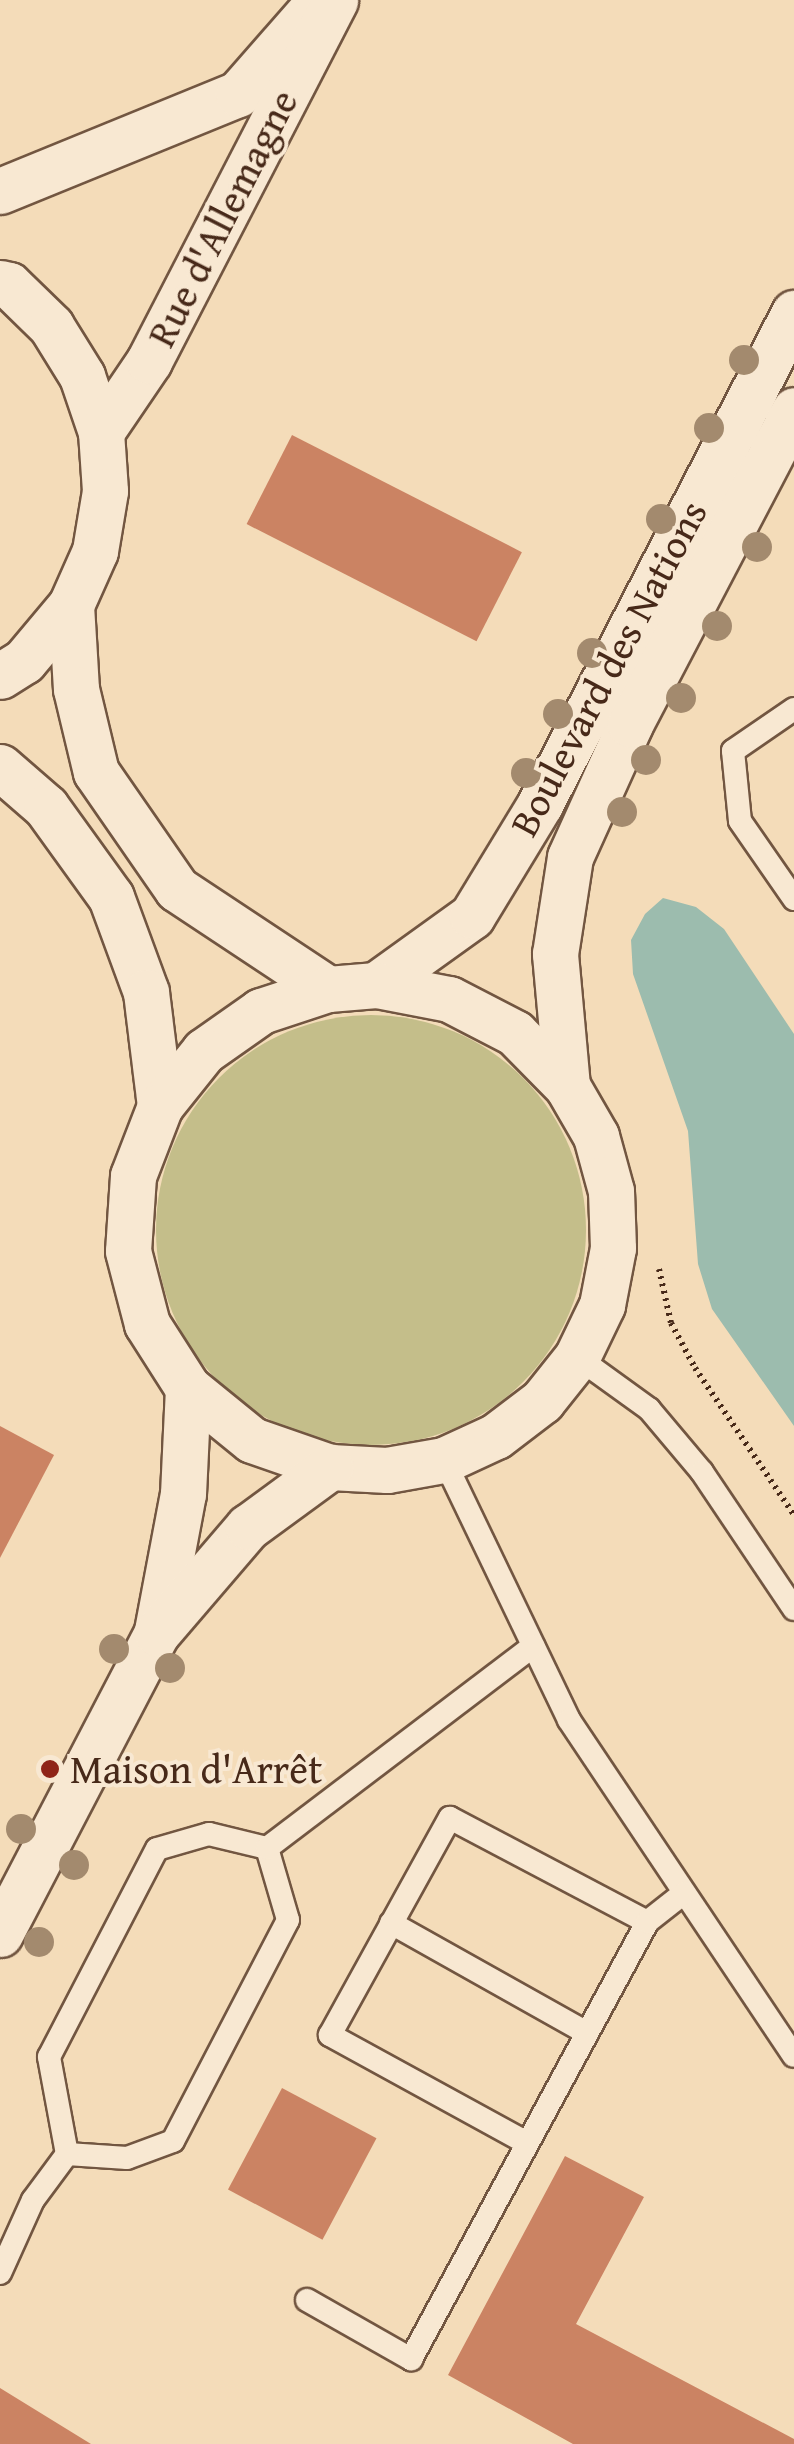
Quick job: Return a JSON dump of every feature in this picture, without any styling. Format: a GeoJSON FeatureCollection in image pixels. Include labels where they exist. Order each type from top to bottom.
{"type":"FeatureCollection","features":[{"type":"Feature","properties":{"kind":"street","name":"Rue d'Allemagne"},"geometry":{"type":"LineString","coordinates":[[0,191],[238,94],[320,0]]}},
{"type":"Feature","properties":{"kind":"street","name":"Rue d'Allemagne"},"geometry":{"type":"LineString","coordinates":[[101,432],[149,362],[335,0]]}},
{"type":"Feature","properties":{"kind":"street"},"geometry":{"type":"LineString","coordinates":[[0,676],[24,661],[70,606],[95,551],[105,491],[101,432],[82,376],[51,326],[2,279]]}},
{"type":"Feature","properties":{"kind":"street","name":"Boulevard des Nations"},"geometry":{"type":"LineString","coordinates":[[376,986],[472,916],[540,804],[794,312]]}},
{"type":"Feature","properties":{"kind":"street","name":"Boulevard des Nations"},"geometry":{"type":"LineString","coordinates":[[567,1086],[555,954],[570,857],[630,724],[794,410]]}},
{"type":"Feature","properties":{"kind":"street"},"geometry":{"type":"LineString","coordinates":[[70,606],[76,690],[96,772],[177,890],[328,988]]}},
{"type":"Feature","properties":{"kind":"street"},"geometry":{"type":"LineString","coordinates":[[0,767],[46,808],[112,898],[146,992],[160,1106]]}},
{"type":"Feature","properties":{"kind":"street"},"geometry":{"type":"LineString","coordinates":[[376,986],[449,998],[515,1033],[567,1086],[596,1136],[611,1192],[613,1248],[602,1305],[577,1357],[526,1413],[496,1436],[444,1460],[387,1470],[330,1467],[252,1440],[188,1388],[147,1324],[128,1252],[133,1176],[160,1106],[204,1051],[261,1010],[328,988],[376,986]]}},
{"type":"Feature","properties":{"kind":"street"},"geometry":{"type":"LineString","coordinates":[[157,1633],[182,1494],[188,1388]]}},
{"type":"Feature","properties":{"kind":"street"},"geometry":{"type":"LineString","coordinates":[[0,1934],[157,1633],[248,1527],[330,1467]]}},
{"type":"Feature","properties":{"kind":"lane"},"geometry":{"type":"LineString","coordinates":[[794,710],[733,751],[740,820],[794,899]]}},
{"type":"Feature","properties":{"kind":"lane"},"geometry":{"type":"LineString","coordinates":[[577,1357],[649,1408],[702,1472],[794,1608]]}},
{"type":"Feature","properties":{"kind":"lane"},"geometry":{"type":"LineString","coordinates":[[444,1460],[568,1720],[794,2056]]}},
{"type":"Feature","properties":{"kind":"lane"},"geometry":{"type":"LineString","coordinates":[[267,1848],[533,1646]]}},
{"type":"Feature","properties":{"kind":"lane"},"geometry":{"type":"LineString","coordinates":[[527,2143],[330,2035],[450,1818],[647,1922]]}},
{"type":"Feature","properties":{"kind":"lane"},"geometry":{"type":"LineString","coordinates":[[0,2273],[33,2200],[67,2154],[48,2057],[158,1849],[209,1834],[267,1848]]}},
{"type":"Feature","properties":{"kind":"lane"},"geometry":{"type":"LineString","coordinates":[[67,2154],[126,2158],[173,2141],[288,1920],[267,1848]]}},
{"type":"Feature","properties":{"kind":"lane"},"geometry":{"type":"LineString","coordinates":[[306,2300],[411,2358],[647,1922],[684,1893]]}},
{"type":"Feature","properties":{"kind":"lane"},"geometry":{"type":"LineString","coordinates":[[392,1923],[587,2032]]}},
{"type":"Feature","properties":{"kind":"path"},"geometry":{"type":"LineString","coordinates":[[660,1253],[658,1273],[671,1324],[694,1368],[794,1515]]}},
{"type":"Feature","properties":{"kind":"shaded area"},"geometry":{"type":"Polygon","coordinates":[[[663,898],[696,907],[724,929],[794,1034],[794,1426],[712,1309],[698,1264],[688,1131],[633,974],[631,940],[645,914],[663,898]]]}},
{"type":"Feature","properties":{"kind":"shaded area"},"geometry":{"type":"Polygon","coordinates":[[[371,1015],[413,1019],[453,1032],[490,1051],[523,1078],[550,1111],[569,1148],[582,1188],[586,1230],[582,1272],[569,1312],[550,1349],[523,1382],[490,1409],[453,1428],[413,1441],[371,1445],[329,1441],[289,1428],[252,1409],[219,1382],[192,1349],[173,1312],[160,1272],[156,1230],[160,1188],[173,1148],[192,1111],[219,1078],[252,1051],[289,1032],[329,1019],[371,1015]]]}},
{"type":"Feature","properties":{"kind":"building"},"geometry":{"type":"Polygon","coordinates":[[[292,435],[522,552],[476,641],[247,524],[292,435]]]}},
{"type":"Feature","properties":{"kind":"building"},"geometry":{"type":"Polygon","coordinates":[[[0,1426],[54,1455],[0,1558],[0,1426]]]}},
{"type":"Feature","properties":{"kind":"building"},"geometry":{"type":"Polygon","coordinates":[[[282,2088],[376,2138],[322,2240],[228,2190],[282,2088]]]}},
{"type":"Feature","properties":{"kind":"building"},"geometry":{"type":"Polygon","coordinates":[[[565,2156],[644,2197],[576,2324],[794,2439],[794,2444],[573,2444],[448,2375],[565,2156]]]}},
{"type":"Feature","properties":{"kind":"building"},"geometry":{"type":"Polygon","coordinates":[[[0,2388],[91,2444],[0,2444],[0,2388]]]}},
{"type":"Feature","properties":{"kind":"place","name":"Maison d'Arrêt"},"geometry":{"type":"Point","coordinates":[50,1769]}}]}
